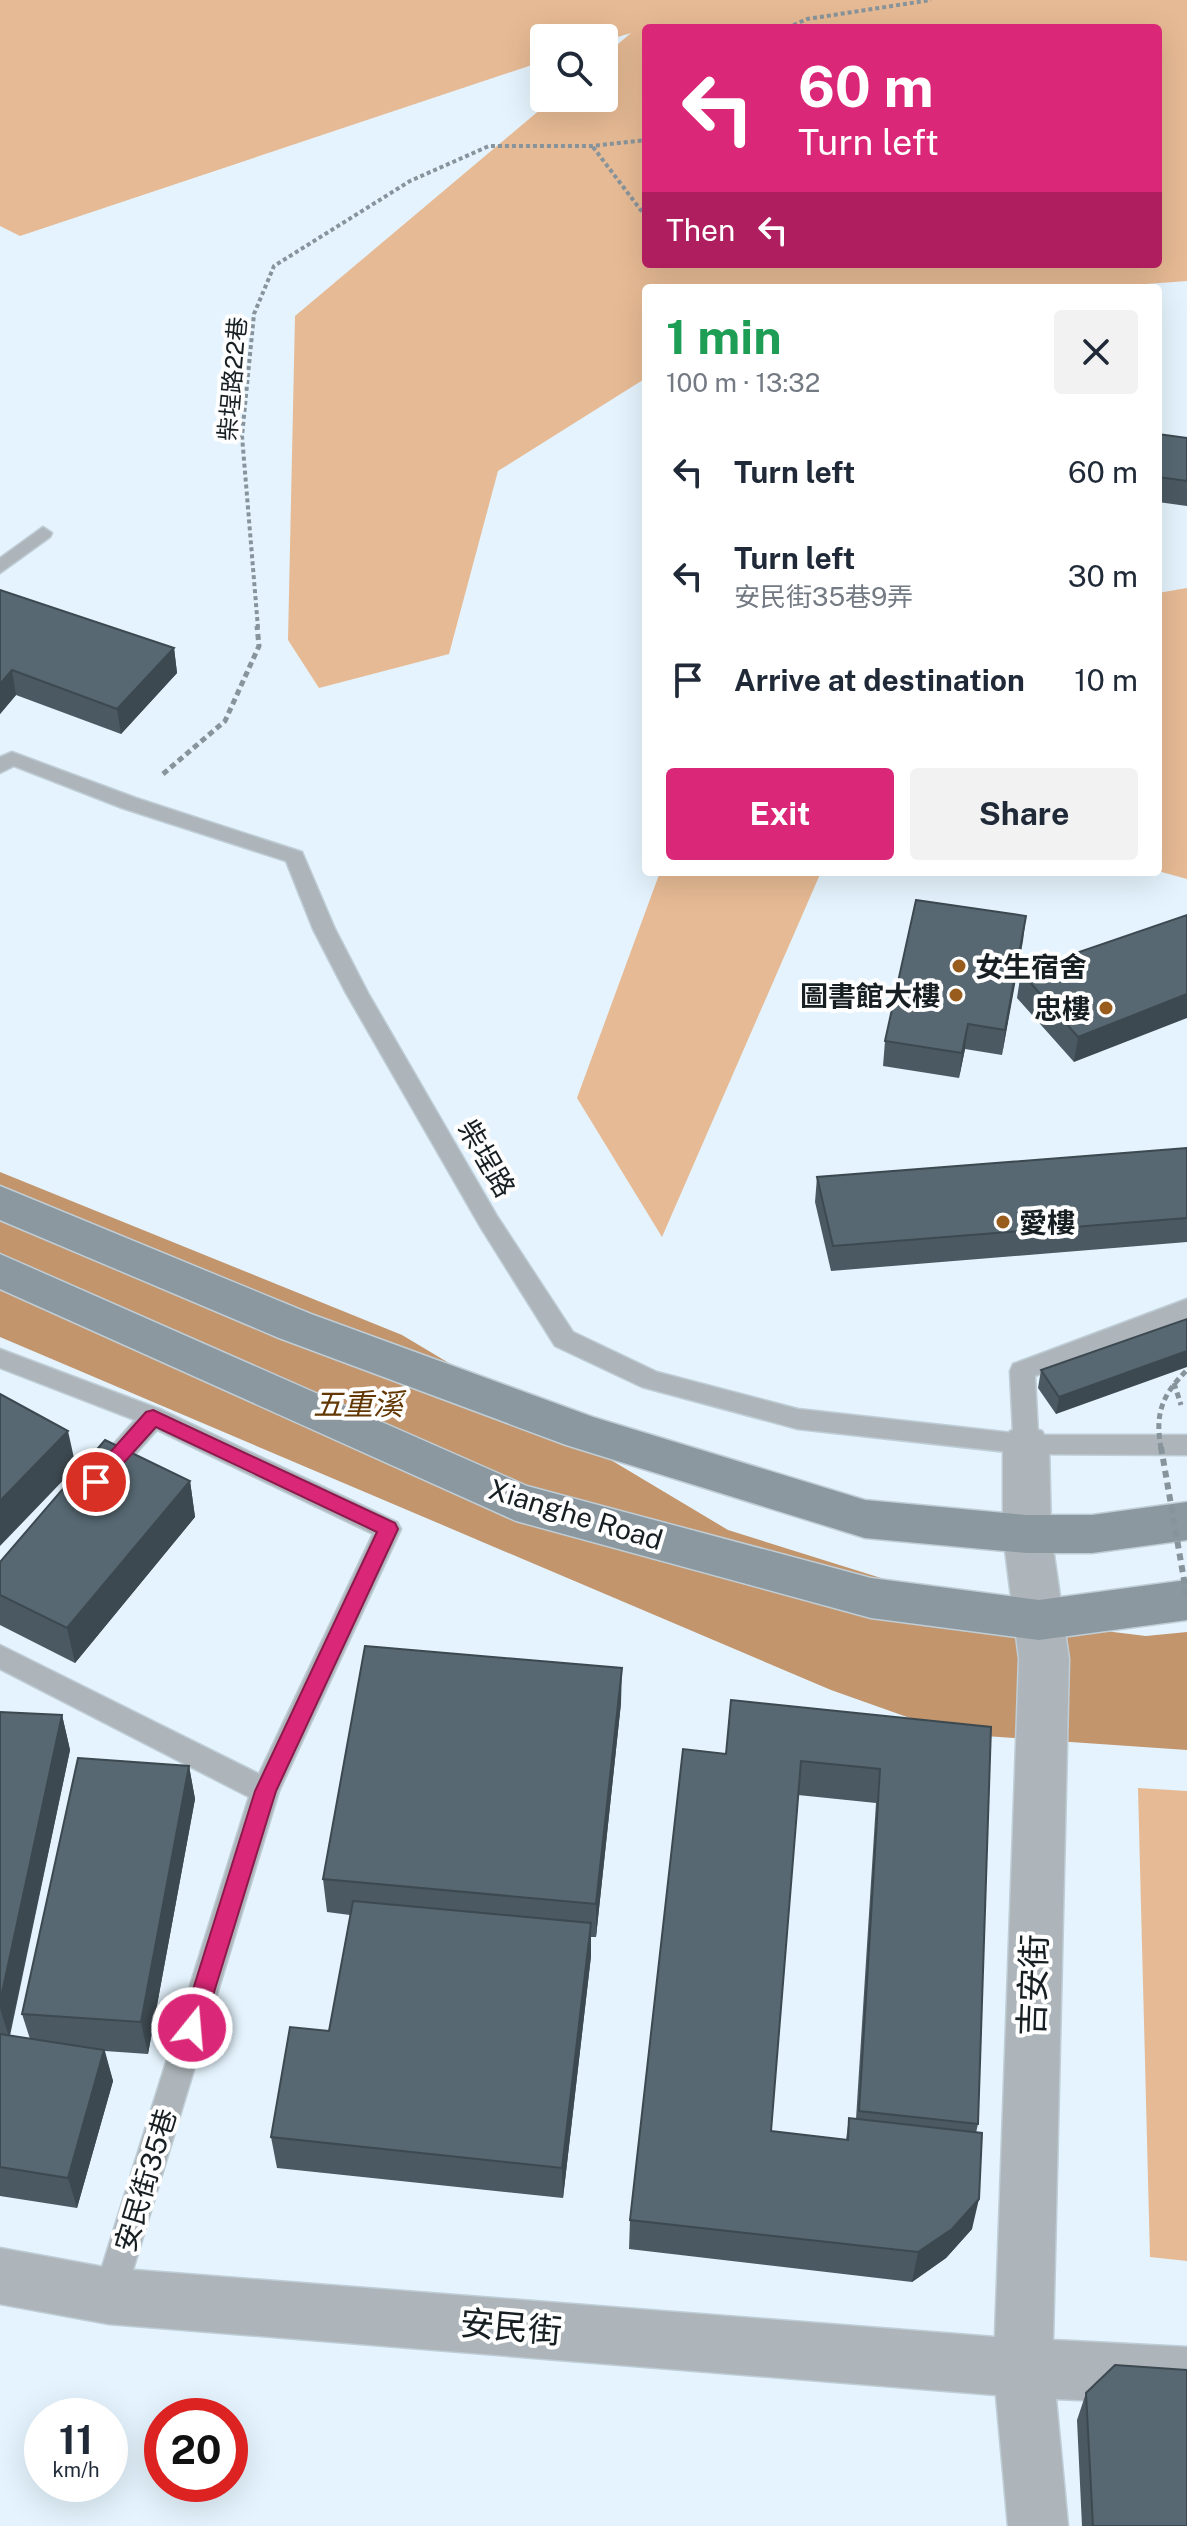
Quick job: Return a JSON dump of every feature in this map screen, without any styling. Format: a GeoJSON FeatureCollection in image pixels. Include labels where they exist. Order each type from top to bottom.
{"type":"FeatureCollection","features":[{"type":"Feature","properties":{"kind":"main road"},"geometry":{"type":"LineString","coordinates":[[0,1202],[295,1326],[582,1432],[865,1519],[1027,1534],[1092,1534],[1187,1521]]}},
{"type":"Feature","properties":{"kind":"main road","name":"Xianghe Road"},"geometry":{"type":"LineString","coordinates":[[0,1270],[516,1502],[871,1598],[1041,1640],[1187,1598]]}},
{"type":"Feature","properties":{"kind":"street","name":"吉安街"},"geometry":{"type":"LineString","coordinates":[[1026,1444],[1027,1534],[1041,1640],[1023,2368],[1038,2526]]}},
{"type":"Feature","properties":{"kind":"street","name":"安民街"},"geometry":{"type":"LineString","coordinates":[[0,2276],[109,2296],[1023,2368],[1187,2376]]}},
{"type":"Feature","properties":{"kind":"lane"},"geometry":{"type":"LineString","coordinates":[[0,567],[43,533]]}},
{"type":"Feature","properties":{"kind":"lane","name":"柴埕路"},"geometry":{"type":"LineString","coordinates":[[0,767],[12,758],[129,803],[295,857],[324,929],[357,993],[489,1222],[564,1339],[651,1380],[798,1419],[1026,1444],[1096,1447],[1187,1445]]}},
{"type":"Feature","properties":{"kind":"lane"},"geometry":{"type":"LineString","coordinates":[[1026,1444],[1022,1371],[1187,1308]]}},
{"type":"Feature","properties":{"kind":"lane"},"geometry":{"type":"LineString","coordinates":[[0,1358],[153,1417],[92,1486]]}},
{"type":"Feature","properties":{"kind":"lane","name":"安民街35巷"},"geometry":{"type":"LineString","coordinates":[[109,2296],[265,1791],[388,1529],[153,1417]]}},
{"type":"Feature","properties":{"kind":"lane"},"geometry":{"type":"LineString","coordinates":[[0,1656],[265,1791]]}},
{"type":"Feature","properties":{"kind":"path"},"geometry":{"type":"LineString","coordinates":[[796,24],[807,19],[931,0]]}},
{"type":"Feature","properties":{"kind":"path","name":"柴埕路22巷"},"geometry":{"type":"LineString","coordinates":[[129,803],[225,721],[259,646],[242,436],[254,314],[274,266],[410,181],[489,146],[592,146],[642,140]]}},
{"type":"Feature","properties":{"kind":"path"},"geometry":{"type":"LineString","coordinates":[[592,146],[642,212]]}},
{"type":"Feature","properties":{"kind":"path"},"geometry":{"type":"LineString","coordinates":[[1187,1370],[1174,1383],[1156,1418],[1187,1598]]}},
{"type":"Feature","properties":{"kind":"shaded area"},"geometry":{"type":"Polygon","coordinates":[[[0,0],[1187,0],[1187,281],[1146,284],[642,284],[642,381],[498,471],[449,654],[319,688],[288,640],[295,316],[537,112],[618,112],[618,44],[631,33],[618,37],[618,24],[530,24],[530,66],[20,236],[0,226],[0,0]]]}},
{"type":"Feature","properties":{"kind":"shaded area"},"geometry":{"type":"Polygon","coordinates":[[[1187,588],[1187,879],[1162,872],[1162,592],[1187,588]]]}},
{"type":"Feature","properties":{"kind":"shaded area"},"geometry":{"type":"Polygon","coordinates":[[[659,876],[819,876],[662,1237],[577,1098],[659,876]]]}},
{"type":"Feature","properties":{"kind":"shaded area"},"geometry":{"type":"Polygon","coordinates":[[[1138,1788],[1187,1791],[1187,2261],[1150,2257],[1138,1788]]]}},
{"type":"Feature","properties":{"kind":"water","name":"五重溪"},"geometry":{"type":"Polygon","coordinates":[[[0,1172],[402,1335],[728,1530],[948,1599],[1064,1626],[1146,1636],[1187,1632],[1187,1750],[955,1734],[831,1690],[0,1337],[0,1172]]]}},
{"type":"Feature","properties":{"kind":"building"},"geometry":{"type":"Polygon","coordinates":[[[1162,435],[1187,438],[1187,481],[1162,478],[1162,435]]]}},
{"type":"Feature","properties":{"kind":"building"},"geometry":{"type":"Polygon","coordinates":[[[0,590],[174,648],[117,709],[12,670],[0,684],[0,590]]]}},
{"type":"Feature","properties":{"kind":"building","name":"圖書館大樓"},"geometry":{"type":"Polygon","coordinates":[[[916,900],[1026,916],[1005,1030],[968,1024],[962,1053],[885,1041],[916,900]]]}},
{"type":"Feature","properties":{"kind":"building","name":"忠樓"},"geometry":{"type":"Polygon","coordinates":[[[1187,915],[1187,994],[1078,1037],[1021,972],[1187,915]]]}},
{"type":"Feature","properties":{"kind":"building","name":"愛樓"},"geometry":{"type":"Polygon","coordinates":[[[1187,1148],[1187,1218],[833,1246],[817,1177],[1187,1148]]]}},
{"type":"Feature","properties":{"kind":"building"},"geometry":{"type":"Polygon","coordinates":[[[1187,1319],[1187,1351],[1059,1397],[1041,1370],[1187,1319]]]}},
{"type":"Feature","properties":{"kind":"building"},"geometry":{"type":"Polygon","coordinates":[[[0,1394],[68,1431],[0,1501],[0,1394]]]}},
{"type":"Feature","properties":{"kind":"building"},"geometry":{"type":"Polygon","coordinates":[[[105,1440],[190,1481],[67,1628],[0,1595],[0,1562],[105,1440]]]}},
{"type":"Feature","properties":{"kind":"building"},"geometry":{"type":"Polygon","coordinates":[[[365,1646],[622,1668],[596,1904],[323,1879],[365,1646]]]}},
{"type":"Feature","properties":{"kind":"building"},"geometry":{"type":"Polygon","coordinates":[[[731,1700],[991,1727],[978,2124],[859,2111],[880,1769],[801,1761],[771,2131],[848,2140],[849,2118],[982,2133],[979,2199],[952,2229],[918,2252],[630,2220],[683,1749],[726,1754],[731,1700]]]}},
{"type":"Feature","properties":{"kind":"building"},"geometry":{"type":"Polygon","coordinates":[[[0,1712],[62,1715],[0,2002],[0,1712]]]}},
{"type":"Feature","properties":{"kind":"building"},"geometry":{"type":"Polygon","coordinates":[[[78,1758],[189,1766],[141,2022],[22,2014],[78,1758]]]}},
{"type":"Feature","properties":{"kind":"building"},"geometry":{"type":"Polygon","coordinates":[[[353,1901],[591,1923],[562,2168],[271,2137],[290,2027],[329,2031],[353,1901]]]}},
{"type":"Feature","properties":{"kind":"building"},"geometry":{"type":"Polygon","coordinates":[[[0,2034],[104,2050],[68,2178],[0,2167],[0,2034]]]}},
{"type":"Feature","properties":{"kind":"building"},"geometry":{"type":"Polygon","coordinates":[[[1115,2365],[1187,2370],[1187,2526],[1093,2526],[1086,2393],[1115,2365]]]}},
{"type":"Feature","properties":{"kind":"place","name":"女生宿舍"},"geometry":{"type":"Point","coordinates":[959,966]}},
{"type":"Feature","properties":{"kind":"place","name":"圖書館大樓"},"geometry":{"type":"Point","coordinates":[956,995]}},
{"type":"Feature","properties":{"kind":"place","name":"忠樓"},"geometry":{"type":"Point","coordinates":[1106,1008]}},
{"type":"Feature","properties":{"kind":"place","name":"愛樓"},"geometry":{"type":"Point","coordinates":[1003,1222]}},
{"type":"Feature","properties":{"kind":"route"},"geometry":{"type":"LineString","coordinates":[[96,1482],[153,1417],[388,1529],[265,1791],[192,2028]]}}]}
